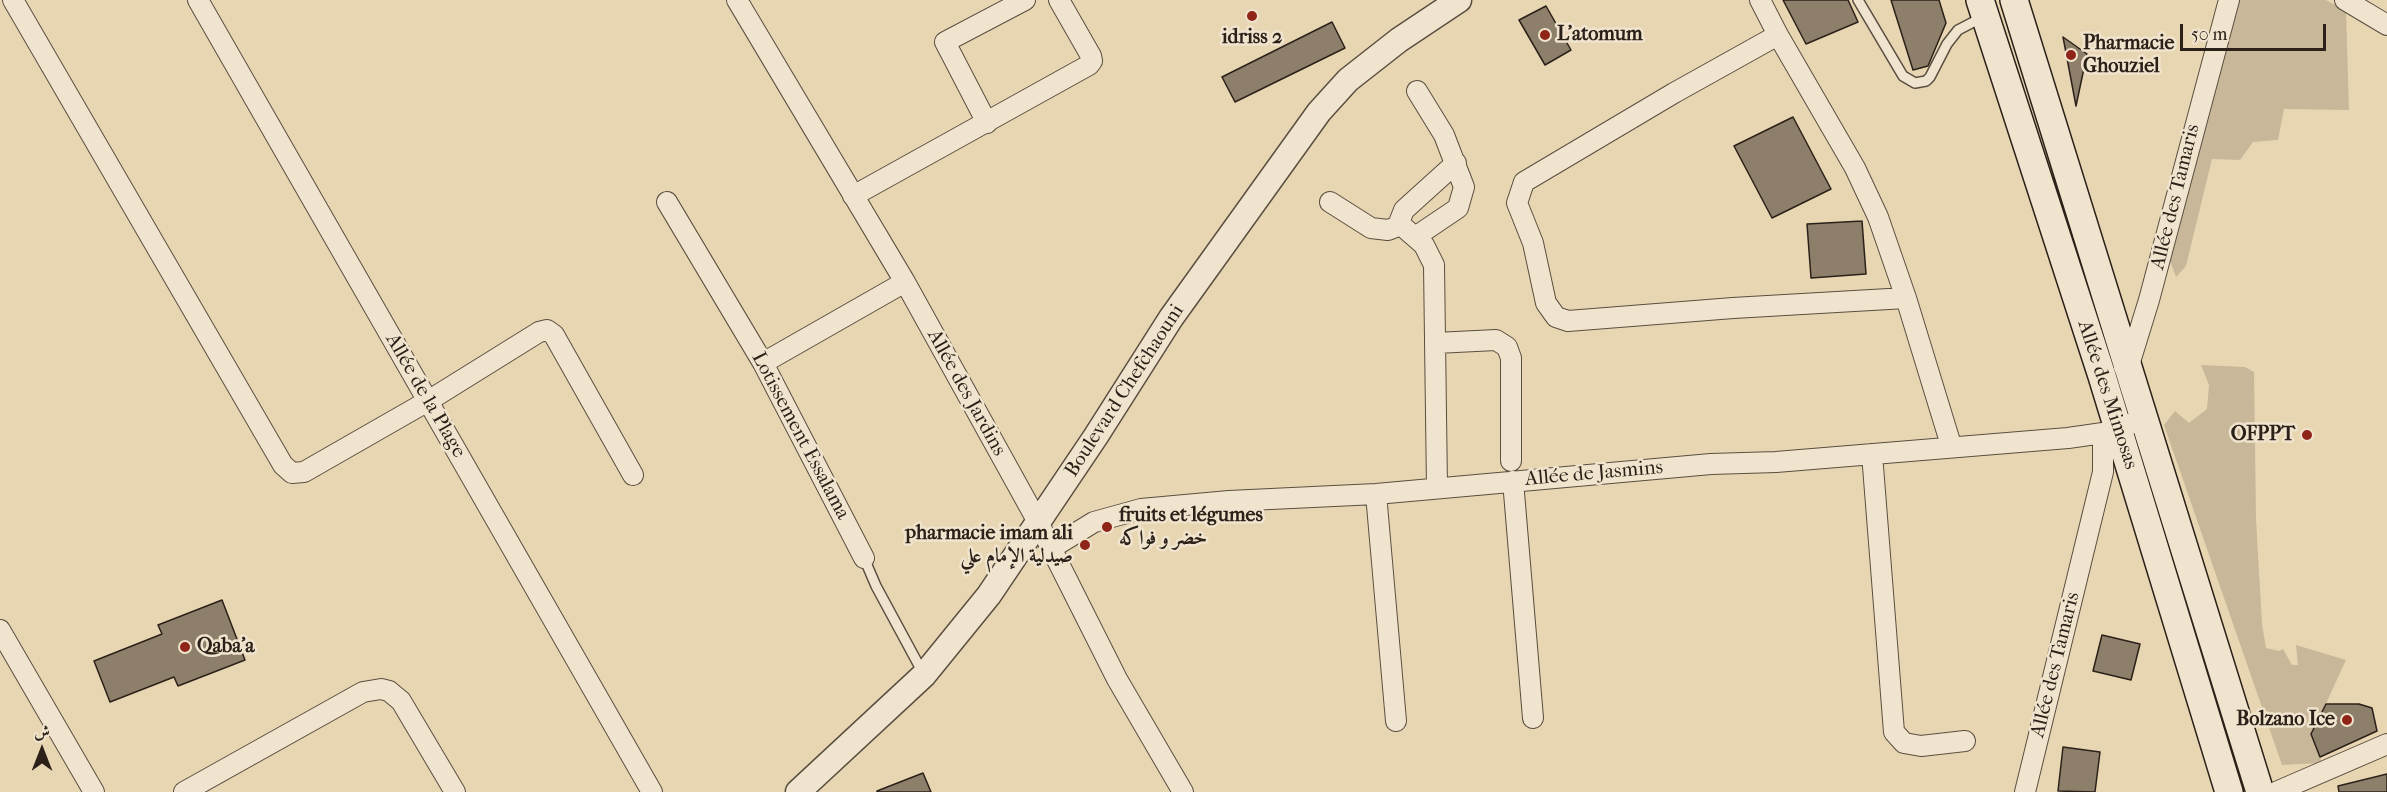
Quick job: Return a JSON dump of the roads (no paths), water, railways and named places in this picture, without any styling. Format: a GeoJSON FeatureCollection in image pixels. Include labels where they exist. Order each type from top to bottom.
{"type":"FeatureCollection","features":[{"type":"Feature","properties":{"kind":"main road","name":"Allée des Mimosas"},"geometry":{"type":"LineString","coordinates":[[2014,0],[2260,792]]}},
{"type":"Feature","properties":{"kind":"main road","name":"Allée des Mimosas"},"geometry":{"type":"LineString","coordinates":[[1983,8],[2102,376],[2110,430],[2229,792]]}},
{"type":"Feature","properties":{"kind":"street"},"geometry":{"type":"LineString","coordinates":[[13,0],[283,465],[292,473],[304,472],[428,401],[539,332],[547,330],[554,334],[633,475]]}},
{"type":"Feature","properties":{"kind":"street","name":"Allée de la Plage"},"geometry":{"type":"LineString","coordinates":[[198,0],[651,792]]}},
{"type":"Feature","properties":{"kind":"street","name":"Allée des Jardins"},"geometry":{"type":"LineString","coordinates":[[737,0],[905,282],[1039,524],[1117,679],[1183,792]]}},
{"type":"Feature","properties":{"kind":"street"},"geometry":{"type":"LineString","coordinates":[[987,123],[945,42],[1025,0]]}},
{"type":"Feature","properties":{"kind":"street"},"geometry":{"type":"LineString","coordinates":[[853,196],[1089,65],[1092,61],[1059,0]]}},
{"type":"Feature","properties":{"kind":"street","name":"Boulevard Chefchaouni"},"geometry":{"type":"LineString","coordinates":[[798,792],[924,675],[989,595],[1039,524],[1171,318],[1319,112],[1356,73],[1399,40],[1459,0]]}},
{"type":"Feature","properties":{"kind":"street"},"geometry":{"type":"LineString","coordinates":[[1760,0],[1867,192],[1906,298],[1951,445]]}},
{"type":"Feature","properties":{"kind":"street","name":"Allée des Tamaris"},"geometry":{"type":"LineString","coordinates":[[2129,365],[2164,245],[2229,0]]}},
{"type":"Feature","properties":{"kind":"street"},"geometry":{"type":"LineString","coordinates":[[2345,0],[2387,25]]}},
{"type":"Feature","properties":{"kind":"street"},"geometry":{"type":"LineString","coordinates":[[1778,35],[1674,93],[1524,182],[1517,203],[1533,243],[1546,303],[1556,317],[1568,321],[1906,298]]}},
{"type":"Feature","properties":{"kind":"street"},"geometry":{"type":"LineString","coordinates":[[1330,202],[1371,228],[1388,230],[1408,231],[1452,214],[1461,202],[1464,181],[1444,135],[1417,92]]}},
{"type":"Feature","properties":{"kind":"street"},"geometry":{"type":"LineString","coordinates":[[1437,488],[1434,265],[1424,245],[1408,231],[1404,210],[1456,163]]}},
{"type":"Feature","properties":{"kind":"street","name":"Lotissement Essalama"},"geometry":{"type":"LineString","coordinates":[[667,202],[763,363],[864,558]]}},
{"type":"Feature","properties":{"kind":"street"},"geometry":{"type":"LineString","coordinates":[[763,363],[905,282]]}},
{"type":"Feature","properties":{"kind":"street"},"geometry":{"type":"LineString","coordinates":[[1436,343],[1496,340],[1508,348],[1511,358],[1511,461]]}},
{"type":"Feature","properties":{"kind":"street"},"geometry":{"type":"LineString","coordinates":[[2102,376],[2129,365]]}},
{"type":"Feature","properties":{"kind":"street","name":"Allée de Jasmins"},"geometry":{"type":"LineString","coordinates":[[1050,549],[1094,522],[1141,509],[1229,501],[1376,494],[1711,464],[1872,454],[2110,430],[2145,419]]}},
{"type":"Feature","properties":{"kind":"street","name":"Allée des Tamaris"},"geometry":{"type":"LineString","coordinates":[[2025,792],[2098,494],[2110,430]]}},
{"type":"Feature","properties":{"kind":"street"},"geometry":{"type":"LineString","coordinates":[[1872,454],[1894,732],[1904,742],[1921,746],[1965,741]]}},
{"type":"Feature","properties":{"kind":"street"},"geometry":{"type":"LineString","coordinates":[[1513,481],[1533,718]]}},
{"type":"Feature","properties":{"kind":"street"},"geometry":{"type":"LineString","coordinates":[[1376,494],[1396,721]]}},
{"type":"Feature","properties":{"kind":"street"},"geometry":{"type":"LineString","coordinates":[[0,630],[94,792]]}},
{"type":"Feature","properties":{"kind":"street"},"geometry":{"type":"LineString","coordinates":[[184,792],[363,692],[381,689],[389,691],[401,701],[455,792]]}},
{"type":"Feature","properties":{"kind":"street"},"geometry":{"type":"LineString","coordinates":[[2276,792],[2387,744]]}},
{"type":"Feature","properties":{"kind":"lane"},"geometry":{"type":"LineString","coordinates":[[1858,0],[1903,76],[1915,83],[1926,81],[1930,77],[1958,30],[1983,8]]}},
{"type":"Feature","properties":{"kind":"lane","name":"Lotissement Essalama"},"geometry":{"type":"LineString","coordinates":[[864,558],[876,586],[924,675]]}},
{"type":"Feature","properties":{"kind":"place","name":"idriss 2"},"geometry":{"type":"Point","coordinates":[1252,16]}},
{"type":"Feature","properties":{"kind":"place","name":"L'atomum"},"geometry":{"type":"Point","coordinates":[1545,35]}},
{"type":"Feature","properties":{"kind":"place","name":"Pharmacie Ghouziel"},"geometry":{"type":"Point","coordinates":[2071,55]}},
{"type":"Feature","properties":{"kind":"place","name":"OFPPT"},"geometry":{"type":"Point","coordinates":[2307,435]}},
{"type":"Feature","properties":{"kind":"place","name":"fruits et légumes خضر و فواكه"},"geometry":{"type":"Point","coordinates":[1107,527]}},
{"type":"Feature","properties":{"kind":"place","name":"pharmacie imam ali صيدلية الإمام علي"},"geometry":{"type":"Point","coordinates":[1085,545]}},
{"type":"Feature","properties":{"kind":"place","name":"Qaba'a"},"geometry":{"type":"Point","coordinates":[185,647]}},
{"type":"Feature","properties":{"kind":"place","name":"Bolzano Ice"},"geometry":{"type":"Point","coordinates":[2347,720]}}]}
